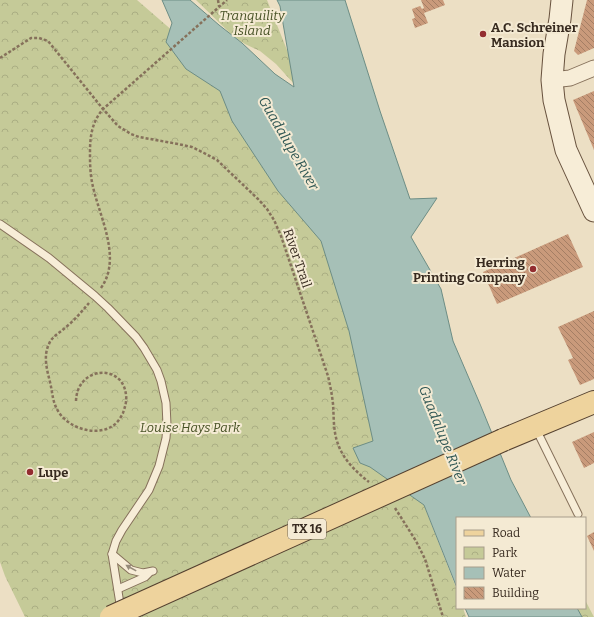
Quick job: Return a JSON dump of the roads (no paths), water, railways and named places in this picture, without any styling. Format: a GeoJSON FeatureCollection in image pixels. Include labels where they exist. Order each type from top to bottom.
{"type":"FeatureCollection","features":[{"type":"Feature","properties":{"kind":"main road","name":"TX 16"},"geometry":{"type":"LineString","coordinates":[[111,617],[503,440],[594,402]]}},
{"type":"Feature","properties":{"kind":"street"},"geometry":{"type":"LineString","coordinates":[[562,0],[554,54],[552,80],[554,100],[566,150],[594,211]]}},
{"type":"Feature","properties":{"kind":"street"},"geometry":{"type":"LineString","coordinates":[[552,80],[570,78],[594,68]]}},
{"type":"Feature","properties":{"kind":"lane"},"geometry":{"type":"LineString","coordinates":[[0,224],[49,258],[108,308],[136,337],[144,348],[157,370],[161,381],[166,403],[166,438],[159,466],[149,490],[116,541],[112,554],[122,617]]}},
{"type":"Feature","properties":{"kind":"lane"},"geometry":{"type":"LineString","coordinates":[[535,427],[578,514]]}},
{"type":"Feature","properties":{"kind":"lane"},"geometry":{"type":"LineString","coordinates":[[112,554],[131,570],[143,573],[153,571],[145,577],[118,589]]}},
{"type":"Feature","properties":{"kind":"water","name":"Guadalupe River"},"geometry":{"type":"Polygon","coordinates":[[[162,0],[190,0],[242,43],[275,74],[294,87],[280,6],[277,0],[345,0],[410,199],[437,198],[411,237],[441,289],[453,341],[511,480],[530,517],[456,517],[456,585],[424,505],[370,467],[360,463],[353,448],[373,441],[349,331],[321,241],[278,191],[232,121],[220,91],[186,69],[166,42],[172,23],[162,0]]]}},
{"type":"Feature","properties":{"kind":"water"},"geometry":{"type":"Polygon","coordinates":[[[465,609],[578,609],[582,617],[469,617],[465,609]]]}},
{"type":"Feature","properties":{"kind":"place","name":"A.C. Schreiner Mansion"},"geometry":{"type":"Point","coordinates":[483,34]}},
{"type":"Feature","properties":{"kind":"place","name":"Herring Printing Company"},"geometry":{"type":"Point","coordinates":[533,269]}},
{"type":"Feature","properties":{"kind":"place","name":"Lupe"},"geometry":{"type":"Point","coordinates":[30,472]}},
{"type":"Feature","properties":{"kind":"park label","name":"Tranquility Island"},"geometry":{"type":"Point","coordinates":[252,22]}},
{"type":"Feature","properties":{"kind":"park label","name":"Louise Hays Park"},"geometry":{"type":"Point","coordinates":[190,427]}}]}
